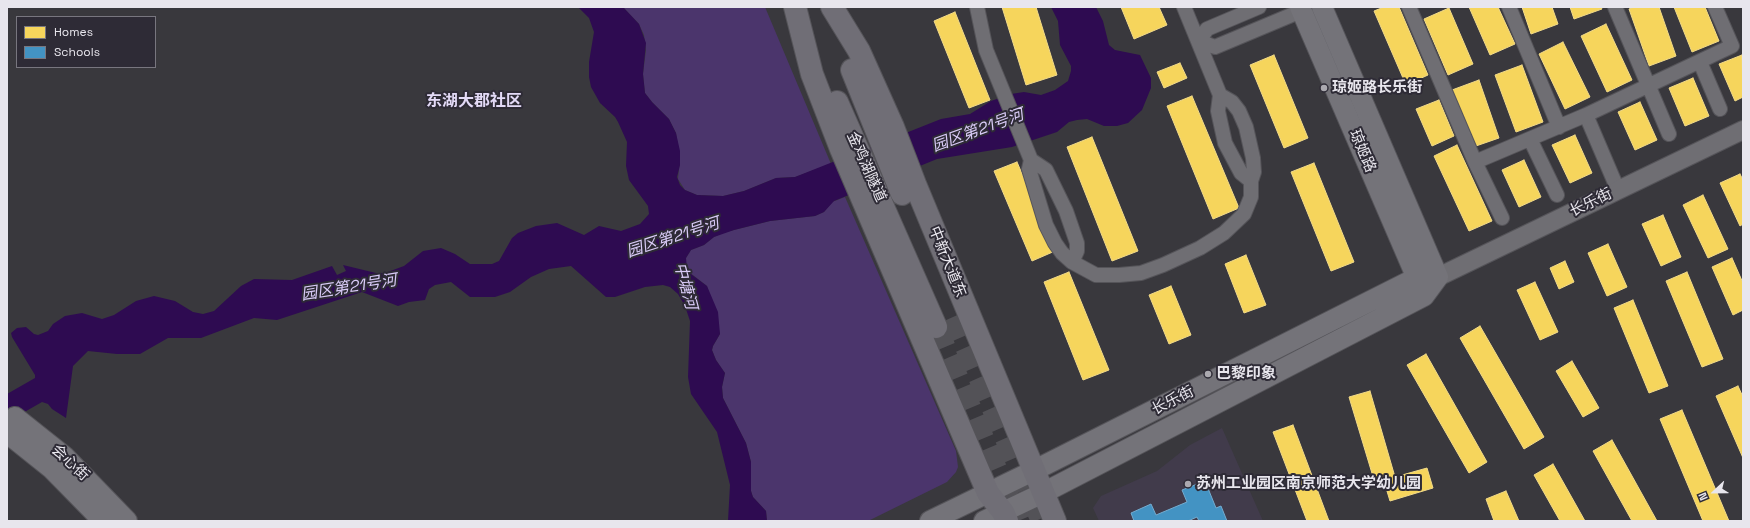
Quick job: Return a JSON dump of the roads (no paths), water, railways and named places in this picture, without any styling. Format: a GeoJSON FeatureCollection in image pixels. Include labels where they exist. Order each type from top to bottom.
{"type":"FeatureCollection","features":[{"type":"Feature","properties":{"kind":"main road"},"geometry":{"type":"LineString","coordinates":[[795,7],[812,74],[841,149],[998,518]]}},
{"type":"Feature","properties":{"kind":"main road","name":"金鸡湖隧道"},"geometry":{"type":"LineString","coordinates":[[795,7],[945,322],[826,7]]}},
{"type":"Feature","properties":{"kind":"main road","name":"中新大道东"},"geometry":{"type":"LineString","coordinates":[[832,7],[859,51],[893,127],[1033,471],[1055,521]]}},
{"type":"Feature","properties":{"kind":"main road","name":"琼姬路"},"geometry":{"type":"LineString","coordinates":[[1322,7],[1438,277]]}},
{"type":"Feature","properties":{"kind":"main road","name":"琼姬路"},"geometry":{"type":"LineString","coordinates":[[1300,9],[1424,296]]}},
{"type":"Feature","properties":{"kind":"main road","name":"长乐街"},"geometry":{"type":"LineString","coordinates":[[930,521],[1033,471],[1416,278],[1438,277]]}},
{"type":"Feature","properties":{"kind":"main road","name":"长乐街"},"geometry":{"type":"LineString","coordinates":[[998,518],[1043,493],[1424,296],[1438,277]]}},
{"type":"Feature","properties":{"kind":"main road","name":"会心街"},"geometry":{"type":"LineString","coordinates":[[11,426],[103,521]]}},
{"type":"Feature","properties":{"kind":"main road","name":"会心街"},"geometry":{"type":"LineString","coordinates":[[11,426],[64,456],[126,521]]}},
{"type":"Feature","properties":{"kind":"main road"},"geometry":{"type":"LineString","coordinates":[[1043,493],[1050,521]]}},
{"type":"Feature","properties":{"kind":"street"},"geometry":{"type":"LineString","coordinates":[[977,7],[986,50],[1028,154],[1028,169],[1046,225],[1055,243],[1072,262],[1096,275],[1129,275],[1163,265],[1200,248],[1224,233],[1238,222],[1244,214],[1251,197],[1251,181],[1254,172],[1250,142],[1246,127],[1239,111],[1232,102],[1220,94]]}},
{"type":"Feature","properties":{"kind":"street"},"geometry":{"type":"LineString","coordinates":[[1184,7],[1220,94],[1218,112],[1225,143],[1241,173],[1251,181]]}},
{"type":"Feature","properties":{"kind":"street"},"geometry":{"type":"LineString","coordinates":[[1199,41],[1207,29],[1258,7]]}},
{"type":"Feature","properties":{"kind":"street"},"geometry":{"type":"LineString","coordinates":[[1409,7],[1475,162],[1502,218]]}},
{"type":"Feature","properties":{"kind":"street"},"geometry":{"type":"LineString","coordinates":[[1509,7],[1559,127]]}},
{"type":"Feature","properties":{"kind":"street"},"geometry":{"type":"LineString","coordinates":[[1614,7],[1669,134]]}},
{"type":"Feature","properties":{"kind":"street"},"geometry":{"type":"LineString","coordinates":[[1475,162],[1559,127],[1700,62],[1738,47],[1715,7]]}},
{"type":"Feature","properties":{"kind":"street"},"geometry":{"type":"LineString","coordinates":[[1199,41],[1215,47],[1300,9]]}},
{"type":"Feature","properties":{"kind":"street"},"geometry":{"type":"LineString","coordinates":[[1700,62],[1720,109]]}},
{"type":"Feature","properties":{"kind":"street"},"geometry":{"type":"LineString","coordinates":[[1586,115],[1618,190]]}},
{"type":"Feature","properties":{"kind":"street","name":"长乐街"},"geometry":{"type":"LineString","coordinates":[[1438,277],[1743,130]]}},
{"type":"Feature","properties":{"kind":"street"},"geometry":{"type":"LineString","coordinates":[[1530,139],[1556,195]]}},
{"type":"Feature","properties":{"kind":"street"},"geometry":{"type":"LineString","coordinates":[[1028,154],[1046,170],[1066,211],[1077,243],[1077,251],[1072,262]]}},
{"type":"Feature","properties":{"kind":"water"},"geometry":{"type":"Polygon","coordinates":[[[578,7],[623,7],[639,24],[646,43],[643,74],[645,93],[669,119],[676,133],[680,151],[680,165],[677,177],[680,185],[685,190],[697,195],[723,196],[744,191],[776,178],[795,177],[941,119],[970,114],[991,101],[1011,94],[1024,92],[1041,95],[1055,90],[1068,81],[1071,66],[1060,45],[1058,21],[1051,7],[1096,7],[1103,21],[1109,45],[1115,50],[1140,55],[1151,78],[1151,88],[1142,110],[1128,123],[1117,126],[1104,126],[1087,119],[1077,120],[1069,122],[1057,132],[1012,147],[937,159],[834,201],[824,212],[815,216],[770,221],[734,230],[714,237],[704,245],[691,250],[686,258],[687,269],[691,274],[707,286],[718,312],[720,334],[712,350],[716,360],[725,373],[722,387],[723,398],[746,443],[751,462],[751,491],[753,497],[766,511],[767,521],[728,521],[730,485],[717,432],[691,394],[688,377],[690,321],[685,306],[678,294],[670,287],[663,285],[645,287],[615,297],[606,297],[571,266],[549,269],[531,277],[510,292],[495,297],[470,297],[451,282],[435,285],[429,289],[425,300],[409,302],[398,306],[362,292],[277,320],[254,318],[201,338],[168,338],[140,354],[117,354],[88,351],[73,366],[66,418],[52,409],[48,404],[42,402],[7,422],[7,394],[35,378],[35,375],[12,337],[11,333],[17,328],[26,327],[34,334],[38,335],[48,331],[53,324],[65,316],[82,313],[102,319],[114,315],[136,301],[154,296],[175,301],[193,312],[203,314],[214,311],[241,286],[254,279],[292,280],[332,266],[337,275],[346,271],[343,265],[376,273],[385,273],[404,266],[423,251],[441,248],[455,254],[470,264],[492,264],[499,261],[512,238],[518,233],[536,226],[557,223],[584,235],[599,226],[621,231],[640,224],[649,214],[648,206],[629,180],[626,166],[627,142],[618,122],[615,117],[600,103],[591,87],[589,62],[594,32],[589,18],[578,7]]]}},
{"type":"Feature","properties":{"kind":"tunnel"},"geometry":{"type":"LineString","coordinates":[[953,317],[1042,521]]}},
{"type":"Feature","properties":{"kind":"tunnel"},"geometry":{"type":"LineString","coordinates":[[936,327],[1018,521]]}},
{"type":"Feature","properties":{"kind":"place","name":"琼姬路长乐街"},"geometry":{"type":"Point","coordinates":[1324,88]}},
{"type":"Feature","properties":{"kind":"place","name":"巴黎印象"},"geometry":{"type":"Point","coordinates":[1208,374]}},
{"type":"Feature","properties":{"kind":"place","name":"苏州工业园区南京师范大学幼儿园"},"geometry":{"type":"Point","coordinates":[1188,484]}},
{"type":"Feature","properties":{"kind":"district","name":"东湖大郡社区"},"geometry":{"type":"Point","coordinates":[474,102]}},
{"type":"Feature","properties":{"kind":"water label","name":"园区第21号河"},"geometry":{"type":"Point","coordinates":[978,131]}},
{"type":"Feature","properties":{"kind":"water label","name":"园区第21号河"},"geometry":{"type":"Point","coordinates":[673,238]}},
{"type":"Feature","properties":{"kind":"water label","name":"中塘河"},"geometry":{"type":"Point","coordinates":[685,286]}},
{"type":"Feature","properties":{"kind":"water label","name":"园区第21号河"},"geometry":{"type":"Point","coordinates":[349,288]}}]}
